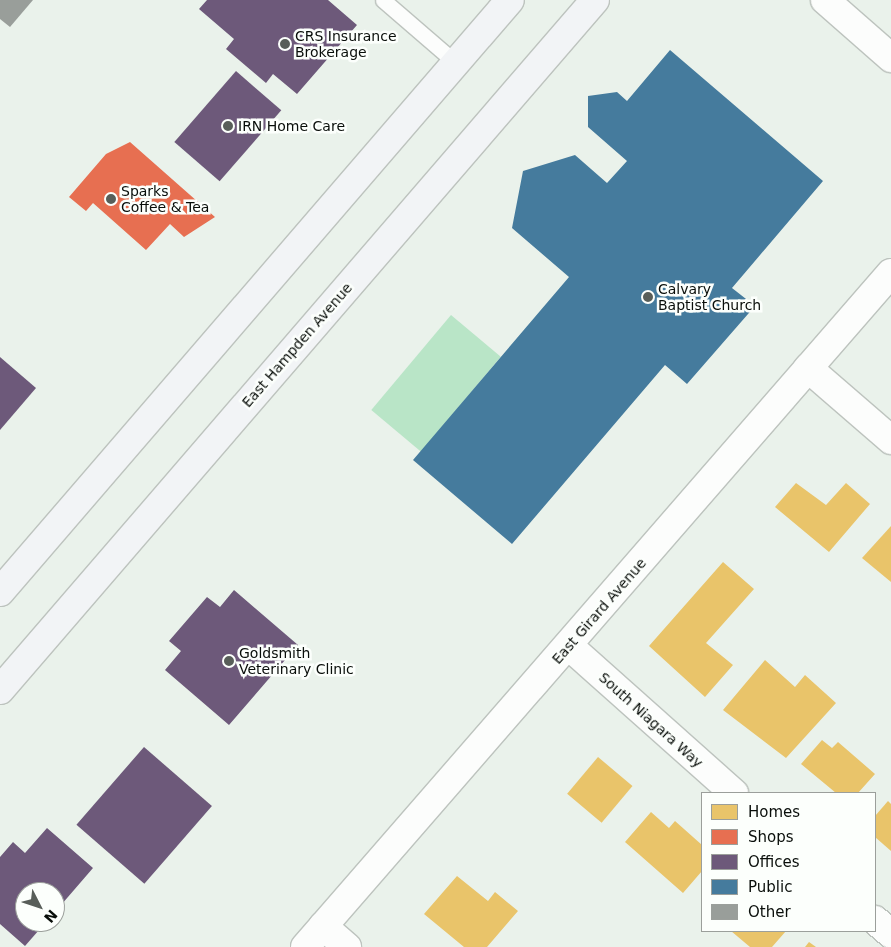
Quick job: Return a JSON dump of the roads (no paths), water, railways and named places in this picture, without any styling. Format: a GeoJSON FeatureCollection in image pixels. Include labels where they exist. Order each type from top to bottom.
{"type":"FeatureCollection","features":[{"type":"Feature","properties":{"kind":"main road"},"geometry":{"type":"LineString","coordinates":[[0,592],[510,0]]}},
{"type":"Feature","properties":{"kind":"main road","name":"East Hampden Avenue"},"geometry":{"type":"LineString","coordinates":[[0,690],[595,0]]}},
{"type":"Feature","properties":{"kind":"street"},"geometry":{"type":"LineString","coordinates":[[825,0],[891,58]]}},
{"type":"Feature","properties":{"kind":"street","name":"East Girard Avenue"},"geometry":{"type":"LineString","coordinates":[[305,947],[569,646],[891,273]]}},
{"type":"Feature","properties":{"kind":"street"},"geometry":{"type":"LineString","coordinates":[[808,368],[891,440]]}},
{"type":"Feature","properties":{"kind":"street","name":"South Niagara Way"},"geometry":{"type":"LineString","coordinates":[[569,646],[733,792]]}},
{"type":"Feature","properties":{"kind":"street"},"geometry":{"type":"LineString","coordinates":[[876,921],[891,934]]}},
{"type":"Feature","properties":{"kind":"street"},"geometry":{"type":"LineString","coordinates":[[323,926],[347,947]]}},
{"type":"Feature","properties":{"kind":"lane"},"geometry":{"type":"LineString","coordinates":[[382,0],[456,63]]}},
{"type":"Feature","properties":{"kind":"place","name":"CRS Insurance Brokerage"},"geometry":{"type":"Point","coordinates":[285,44]}},
{"type":"Feature","properties":{"kind":"place","name":"IRN Home Care"},"geometry":{"type":"Point","coordinates":[228,126]}},
{"type":"Feature","properties":{"kind":"place","name":"Sparks Coffee & Tea"},"geometry":{"type":"Point","coordinates":[111,199]}},
{"type":"Feature","properties":{"kind":"place","name":"Calvary Baptist Church"},"geometry":{"type":"Point","coordinates":[648,297]}},
{"type":"Feature","properties":{"kind":"place","name":"Goldsmith Veterinary Clinic"},"geometry":{"type":"Point","coordinates":[229,661]}}]}
